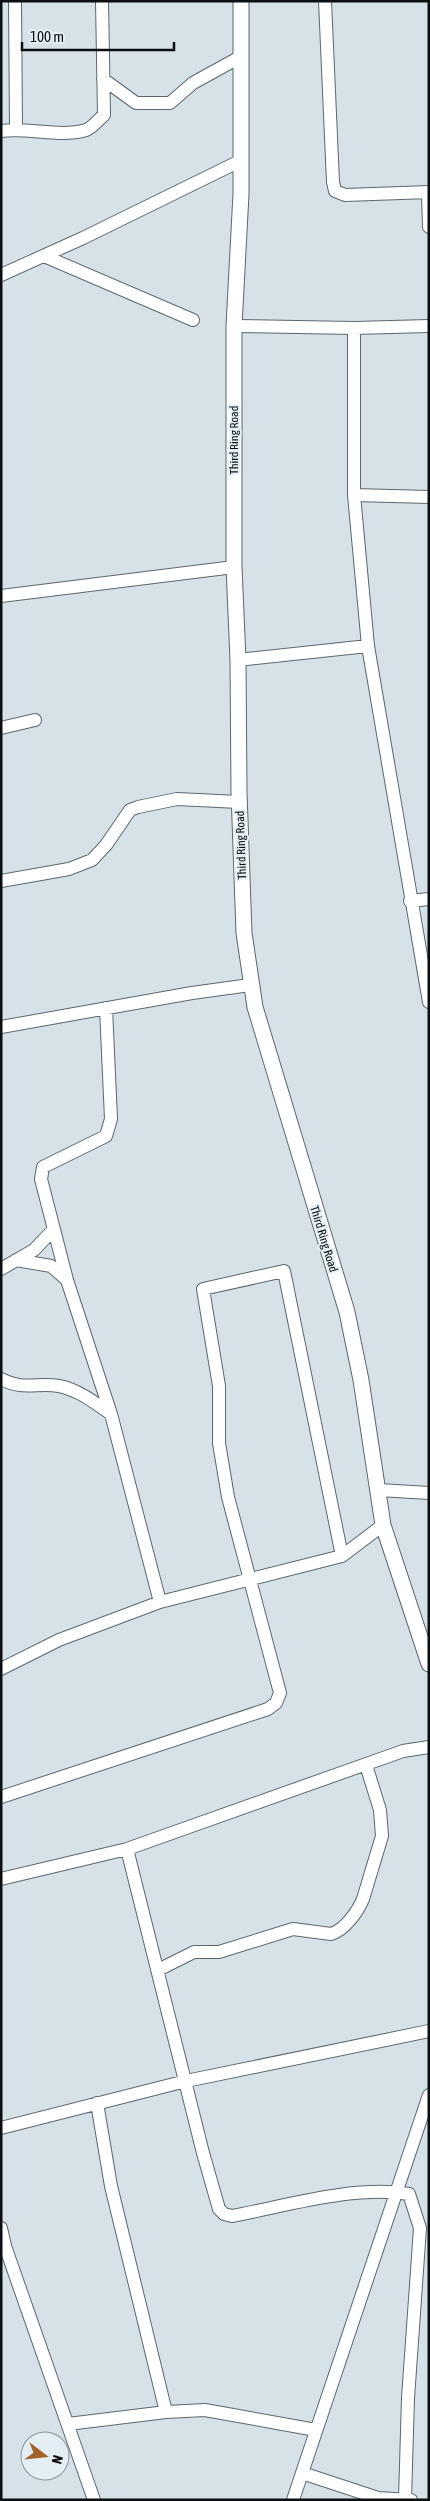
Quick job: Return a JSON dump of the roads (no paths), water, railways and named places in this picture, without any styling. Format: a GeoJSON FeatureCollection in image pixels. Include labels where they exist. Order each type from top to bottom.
{"type":"FeatureCollection","features":[{"type":"Feature","properties":{"kind":"street"},"geometry":{"type":"LineString","coordinates":[[15,1],[16,129]]}},
{"type":"Feature","properties":{"kind":"street"},"geometry":{"type":"LineString","coordinates":[[1,131],[16,129],[39,133],[88,130],[104,115],[102,1]]}},
{"type":"Feature","properties":{"kind":"street","name":"Third Ring Road"},"geometry":{"type":"LineString","coordinates":[[241,1],[241,194],[234,326],[234,567],[238,660],[239,802],[244,932],[250,986],[286,1116],[347,1312],[379,1490],[383,1525],[429,1664]]}},
{"type":"Feature","properties":{"kind":"street"},"geometry":{"type":"LineString","coordinates":[[325,1],[333,182],[335,190],[345,195],[428,192],[429,227]]}},
{"type":"Feature","properties":{"kind":"street"},"geometry":{"type":"LineString","coordinates":[[103,78],[136,102],[170,103],[193,83],[242,56]]}},
{"type":"Feature","properties":{"kind":"street"},"geometry":{"type":"LineString","coordinates":[[1,275],[240,161]]}},
{"type":"Feature","properties":{"kind":"street"},"geometry":{"type":"LineString","coordinates":[[44,256],[193,320]]}},
{"type":"Feature","properties":{"kind":"street"},"geometry":{"type":"LineString","coordinates":[[234,326],[354,328],[429,326]]}},
{"type":"Feature","properties":{"kind":"street"},"geometry":{"type":"LineString","coordinates":[[354,328],[354,495],[368,646],[410,901],[429,1002]]}},
{"type":"Feature","properties":{"kind":"street"},"geometry":{"type":"LineString","coordinates":[[354,495],[429,497]]}},
{"type":"Feature","properties":{"kind":"street"},"geometry":{"type":"LineString","coordinates":[[1,596],[234,567]]}},
{"type":"Feature","properties":{"kind":"street"},"geometry":{"type":"LineString","coordinates":[[238,660],[368,646]]}},
{"type":"Feature","properties":{"kind":"street"},"geometry":{"type":"LineString","coordinates":[[1,728],[35,720]]}},
{"type":"Feature","properties":{"kind":"street"},"geometry":{"type":"LineString","coordinates":[[1,881],[69,869],[92,860],[106,845],[130,810],[138,807],[177,799],[239,802]]}},
{"type":"Feature","properties":{"kind":"street"},"geometry":{"type":"LineString","coordinates":[[410,901],[429,899]]}},
{"type":"Feature","properties":{"kind":"street"},"geometry":{"type":"LineString","coordinates":[[1,1028],[192,993],[250,986]]}},
{"type":"Feature","properties":{"kind":"street"},"geometry":{"type":"LineString","coordinates":[[106,1008],[111,1119],[106,1136],[42,1167],[41,1179],[67,1280],[111,1414],[160,1602]]}},
{"type":"Feature","properties":{"kind":"street"},"geometry":{"type":"LineString","coordinates":[[1,1269],[34,1250],[54,1229]]}},
{"type":"Feature","properties":{"kind":"street"},"geometry":{"type":"LineString","coordinates":[[16,1260],[51,1266],[67,1280]]}},
{"type":"Feature","properties":{"kind":"street"},"geometry":{"type":"LineString","coordinates":[[1,1797],[268,1709],[276,1703],[280,1693],[228,1496],[219,1443],[219,1386],[203,1289],[284,1271],[342,1556]]}},
{"type":"Feature","properties":{"kind":"street"},"geometry":{"type":"LineString","coordinates":[[1,1379],[19,1387],[58,1386],[82,1394],[111,1414]]}},
{"type":"Feature","properties":{"kind":"street"},"geometry":{"type":"LineString","coordinates":[[379,1490],[429,1493]]}},
{"type":"Feature","properties":{"kind":"street"},"geometry":{"type":"LineString","coordinates":[[1,1669],[59,1640],[160,1602],[342,1556],[383,1525]]}},
{"type":"Feature","properties":{"kind":"street"},"geometry":{"type":"LineString","coordinates":[[1,1879],[127,1850],[403,1752],[429,1747]]}},
{"type":"Feature","properties":{"kind":"street"},"geometry":{"type":"LineString","coordinates":[[158,1970],[194,1952],[219,1952],[293,1929],[331,1934],[347,1922],[360,1907],[382,1836],[380,1810],[366,1765]]}},
{"type":"Feature","properties":{"kind":"street"},"geometry":{"type":"LineString","coordinates":[[127,1850],[219,2209],[224,2214],[232,2216],[344,2195],[396,2192],[408,2194],[420,2228],[408,2398],[408,2499],[378,2498],[302,2473]]}},
{"type":"Feature","properties":{"kind":"street"},"geometry":{"type":"LineString","coordinates":[[1,2128],[186,2081],[429,2031]]}},
{"type":"Feature","properties":{"kind":"street"},"geometry":{"type":"LineString","coordinates":[[293,2500],[429,2095]]}},
{"type":"Feature","properties":{"kind":"street"},"geometry":{"type":"LineString","coordinates":[[98,2103],[112,2186],[166,2412]]}},
{"type":"Feature","properties":{"kind":"street"},"geometry":{"type":"LineString","coordinates":[[1,2228],[3,2247],[94,2500]]}},
{"type":"Feature","properties":{"kind":"street"},"geometry":{"type":"LineString","coordinates":[[68,2424],[166,2412],[205,2410],[316,2430]]}}]}
